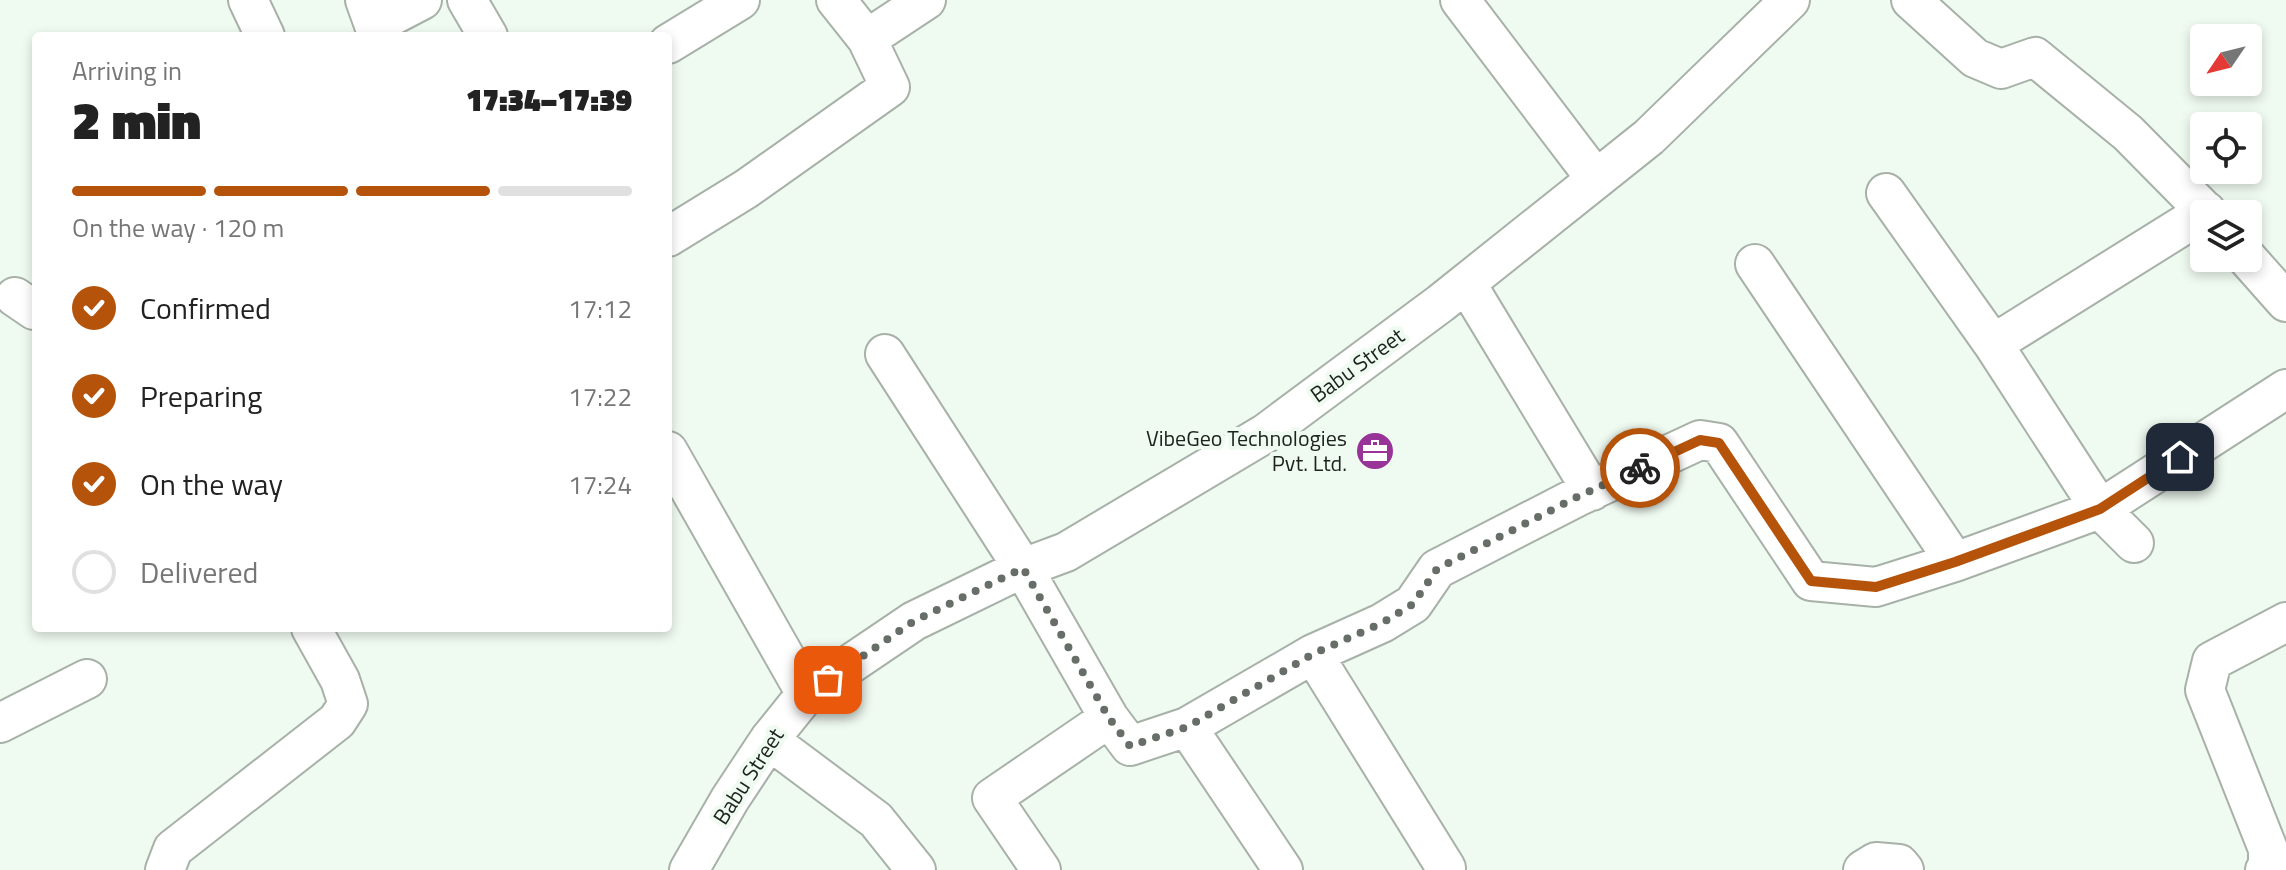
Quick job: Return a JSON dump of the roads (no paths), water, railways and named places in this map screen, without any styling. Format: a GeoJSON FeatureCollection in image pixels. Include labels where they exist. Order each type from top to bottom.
{"type":"FeatureCollection","features":[{"type":"Feature","properties":{"kind":"street"},"geometry":{"type":"LineString","coordinates":[[248,0],[263,32]]}},
{"type":"Feature","properties":{"kind":"street"},"geometry":{"type":"LineString","coordinates":[[365,0],[374,25],[422,0]]}},
{"type":"Feature","properties":{"kind":"street"},"geometry":{"type":"LineString","coordinates":[[467,0],[486,32]]}},
{"type":"Feature","properties":{"kind":"street"},"geometry":{"type":"LineString","coordinates":[[672,42],[740,0]]}},
{"type":"Feature","properties":{"kind":"street"},"geometry":{"type":"LineString","coordinates":[[672,235],[746,189],[890,87],[867,39],[836,0]]}},
{"type":"Feature","properties":{"kind":"street"},"geometry":{"type":"LineString","coordinates":[[867,39],[926,0]]}},
{"type":"Feature","properties":{"kind":"street"},"geometry":{"type":"LineString","coordinates":[[1460,0],[1596,179]]}},
{"type":"Feature","properties":{"kind":"street","name":"Babu Street"},"geometry":{"type":"LineString","coordinates":[[689,870],[769,740],[806,694],[914,621],[1023,568],[1066,552],[1266,433],[1466,283],[1649,137],[1790,0]]}},
{"type":"Feature","properties":{"kind":"street"},"geometry":{"type":"LineString","coordinates":[[1911,0],[1975,58],[2001,69],[2035,57],[2128,133],[2195,200]]}},
{"type":"Feature","properties":{"kind":"street"},"geometry":{"type":"LineString","coordinates":[[1886,193],[1993,344],[2100,509],[2134,543]]}},
{"type":"Feature","properties":{"kind":"street"},"geometry":{"type":"LineString","coordinates":[[1993,344],[2190,222]]}},
{"type":"Feature","properties":{"kind":"street"},"geometry":{"type":"LineString","coordinates":[[1755,264],[1955,562]]}},
{"type":"Feature","properties":{"kind":"street"},"geometry":{"type":"LineString","coordinates":[[2259,272],[2286,302]]}},
{"type":"Feature","properties":{"kind":"street"},"geometry":{"type":"LineString","coordinates":[[1466,283],[1592,491]]}},
{"type":"Feature","properties":{"kind":"street"},"geometry":{"type":"LineString","coordinates":[[885,354],[1023,568],[1109,718],[1130,746],[1187,727],[1313,654],[1382,623],[1413,604],[1437,569],[1700,440],[1719,443],[1811,581],[1876,587],[2100,509],[2286,389]]}},
{"type":"Feature","properties":{"kind":"street"},"geometry":{"type":"LineString","coordinates":[[672,458],[806,694]]}},
{"type":"Feature","properties":{"kind":"street"},"geometry":{"type":"LineString","coordinates":[[2265,870],[2268,849],[2205,690],[2212,661],[2286,622]]}},
{"type":"Feature","properties":{"kind":"street"},"geometry":{"type":"LineString","coordinates":[[165,870],[173,849],[337,721],[348,704],[340,680],[313,632]]}},
{"type":"Feature","properties":{"kind":"street"},"geometry":{"type":"LineString","coordinates":[[1313,654],[1446,868],[1444,870]]}},
{"type":"Feature","properties":{"kind":"street"},"geometry":{"type":"LineString","coordinates":[[0,723],[87,679]]}},
{"type":"Feature","properties":{"kind":"street"},"geometry":{"type":"LineString","coordinates":[[1041,870],[992,798],[1109,718]]}},
{"type":"Feature","properties":{"kind":"street"},"geometry":{"type":"LineString","coordinates":[[1187,727],[1283,870]]}},
{"type":"Feature","properties":{"kind":"street"},"geometry":{"type":"LineString","coordinates":[[769,740],[876,820],[916,870]]}},
{"type":"Feature","properties":{"kind":"street"},"geometry":{"type":"LineString","coordinates":[[1863,870],[1876,862],[1899,864],[1904,870]]}},
{"type":"Feature","properties":{"kind":"place","name":"VibeGeo Technologies Pvt. Ltd."},"geometry":{"type":"Point","coordinates":[1375,451]}}]}
